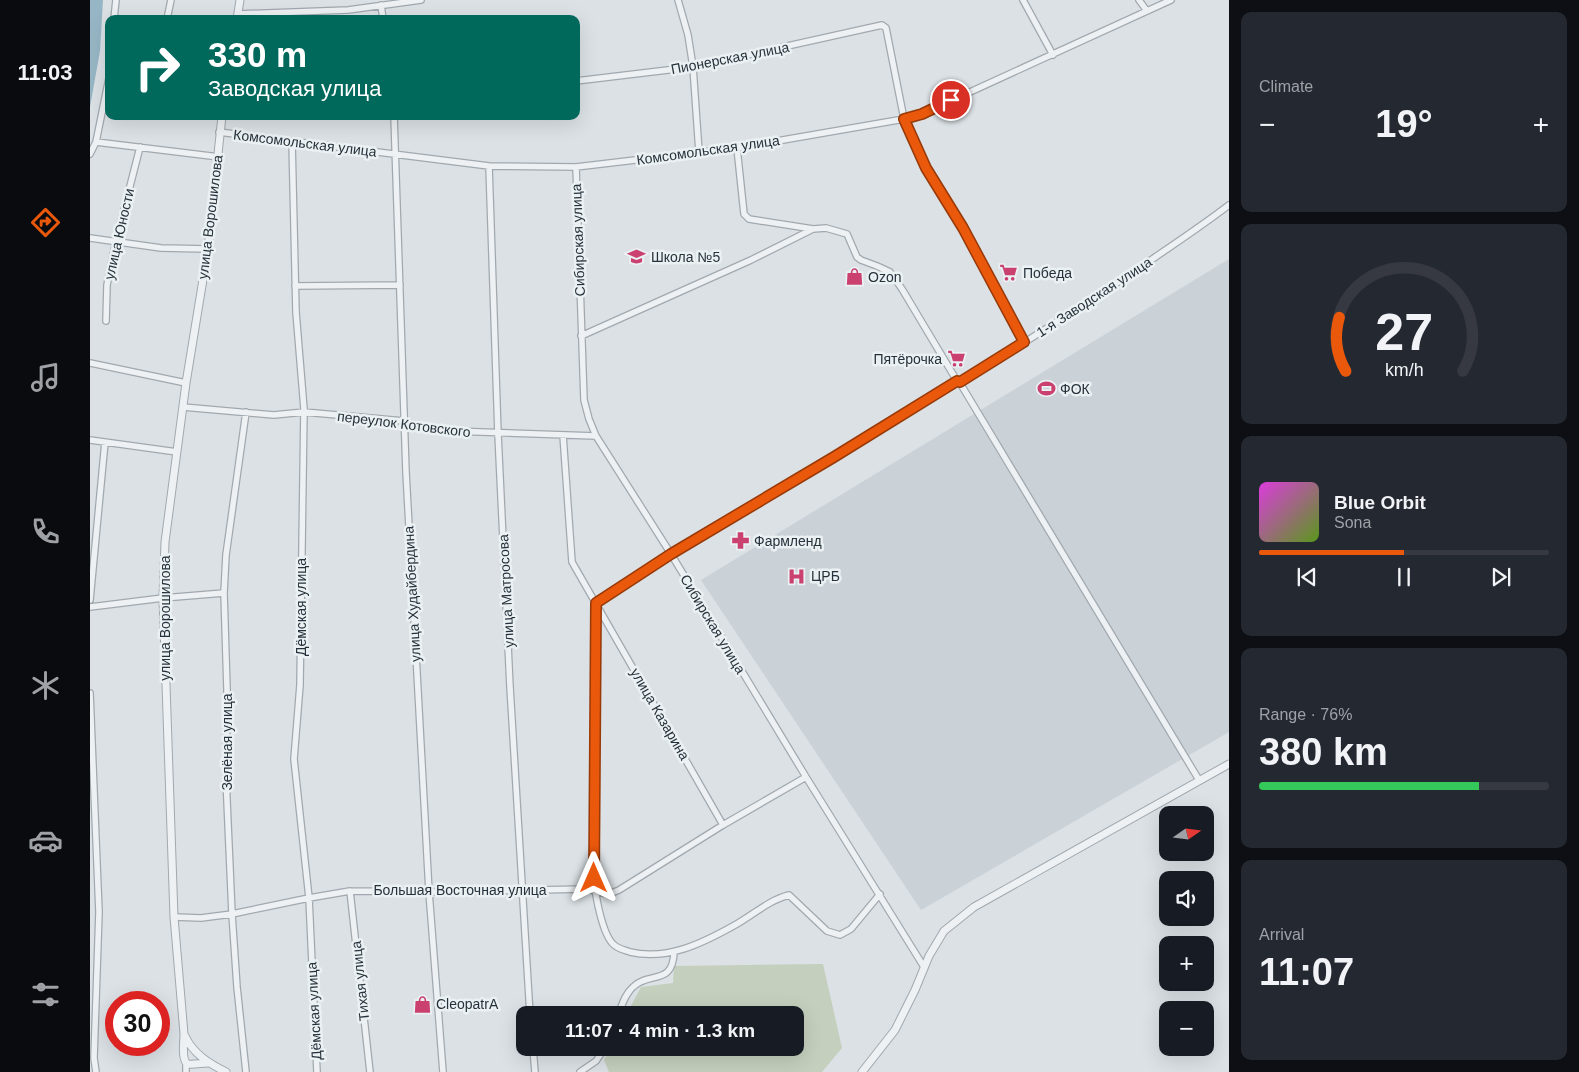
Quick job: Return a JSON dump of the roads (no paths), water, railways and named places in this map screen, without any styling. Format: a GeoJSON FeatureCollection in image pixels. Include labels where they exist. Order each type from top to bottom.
{"type":"FeatureCollection","features":[{"type":"Feature","properties":{"kind":"street"},"geometry":{"type":"LineString","coordinates":[[114,15],[116,0]]}},
{"type":"Feature","properties":{"kind":"street"},"geometry":{"type":"LineString","coordinates":[[168,15],[171,0]]}},
{"type":"Feature","properties":{"kind":"street"},"geometry":{"type":"LineString","coordinates":[[238,15],[240,0]]}},
{"type":"Feature","properties":{"kind":"street"},"geometry":{"type":"LineString","coordinates":[[256,15],[348,10],[421,0]]}},
{"type":"Feature","properties":{"kind":"street"},"geometry":{"type":"LineString","coordinates":[[678,0],[688,35],[693,67],[699,152]]}},
{"type":"Feature","properties":{"kind":"street"},"geometry":{"type":"LineString","coordinates":[[1023,0],[1053,54]]}},
{"type":"Feature","properties":{"kind":"street"},"geometry":{"type":"LineString","coordinates":[[1139,0],[1146,11]]}},
{"type":"Feature","properties":{"kind":"street","name":"Комсомольская улица"},"geometry":{"type":"LineString","coordinates":[[219,132],[489,166],[576,167],[737,148],[904,119],[922,114],[1171,0]]}},
{"type":"Feature","properties":{"kind":"street"},"geometry":{"type":"LineString","coordinates":[[381,5],[382,15]]}},
{"type":"Feature","properties":{"kind":"street","name":"Пионерская улица"},"geometry":{"type":"LineString","coordinates":[[580,81],[693,67],[882,25],[886,28],[904,119]]}},
{"type":"Feature","properties":{"kind":"street"},"geometry":{"type":"LineString","coordinates":[[90,154],[96,142],[105,99]]}},
{"type":"Feature","properties":{"kind":"street"},"geometry":{"type":"LineString","coordinates":[[904,119],[926,168],[963,228],[1024,342]]}},
{"type":"Feature","properties":{"kind":"street","name":"улица Ворошилова"},"geometry":{"type":"LineString","coordinates":[[184,1052],[174,918],[163,598],[165,542],[186,383],[208,249],[219,157],[219,132],[221,120]]}},
{"type":"Feature","properties":{"kind":"street","name":"улица Худайбердина"},"geometry":{"type":"LineString","coordinates":[[394,120],[406,472],[429,892],[443,1072]]}},
{"type":"Feature","properties":{"kind":"street","name":"Дёмская улица"},"geometry":{"type":"LineString","coordinates":[[292,141],[296,312],[304,412],[300,685],[294,759],[309,898],[317,1072]]}},
{"type":"Feature","properties":{"kind":"street"},"geometry":{"type":"LineString","coordinates":[[96,142],[219,157]]}},
{"type":"Feature","properties":{"kind":"street","name":"улица Юности"},"geometry":{"type":"LineString","coordinates":[[106,321],[106,285],[140,148]]}},
{"type":"Feature","properties":{"kind":"street"},"geometry":{"type":"LineString","coordinates":[[737,148],[744,214],[749,219],[813,229],[826,228],[847,234],[857,257],[890,272],[1199,780]]}},
{"type":"Feature","properties":{"kind":"street","name":"улица Матросова"},"geometry":{"type":"LineString","coordinates":[[489,166],[498,434],[510,687],[529,1006]]}},
{"type":"Feature","properties":{"kind":"street","name":"Сибирская улица"},"geometry":{"type":"LineString","coordinates":[[576,167],[584,400],[596,436],[671,554],[924,967]]}},
{"type":"Feature","properties":{"kind":"street","name":"1-я Заводская улица"},"geometry":{"type":"LineString","coordinates":[[596,603],[671,554],[1024,342],[1118,282],[1229,205]]}},
{"type":"Feature","properties":{"kind":"street"},"geometry":{"type":"LineString","coordinates":[[581,336],[751,260],[813,229]]}},
{"type":"Feature","properties":{"kind":"street"},"geometry":{"type":"LineString","coordinates":[[90,238],[161,248],[208,249]]}},
{"type":"Feature","properties":{"kind":"street"},"geometry":{"type":"LineString","coordinates":[[295,286],[400,285]]}},
{"type":"Feature","properties":{"kind":"street"},"geometry":{"type":"LineString","coordinates":[[90,363],[186,383]]}},
{"type":"Feature","properties":{"kind":"street","name":"переулок Котовского"},"geometry":{"type":"LineString","coordinates":[[183,406],[274,415],[304,412],[404,421],[426,429],[498,434],[596,436]]}},
{"type":"Feature","properties":{"kind":"street","name":"Зелёная улица"},"geometry":{"type":"LineString","coordinates":[[246,412],[226,555],[224,593],[226,778],[232,914],[236,987],[246,1072]]}},
{"type":"Feature","properties":{"kind":"street","name":"улица Казарина"},"geometry":{"type":"LineString","coordinates":[[563,435],[572,562],[723,825]]}},
{"type":"Feature","properties":{"kind":"street"},"geometry":{"type":"LineString","coordinates":[[90,440],[177,452]]}},
{"type":"Feature","properties":{"kind":"street"},"geometry":{"type":"LineString","coordinates":[[90,600],[105,442]]}},
{"type":"Feature","properties":{"kind":"street"},"geometry":{"type":"LineString","coordinates":[[90,607],[224,593]]}},
{"type":"Feature","properties":{"kind":"street"},"geometry":{"type":"LineString","coordinates":[[596,603],[595,891],[603,924],[612,943],[621,950],[638,954],[667,954],[691,946],[736,925],[778,898],[789,895],[827,931],[840,935],[851,929],[880,894]]}},
{"type":"Feature","properties":{"kind":"street"},"geometry":{"type":"LineString","coordinates":[[90,693],[98,912],[94,1058],[96,1072]]}},
{"type":"Feature","properties":{"kind":"street"},"geometry":{"type":"LineString","coordinates":[[862,1072],[895,1030],[929,956],[944,931],[974,907],[1229,764]]}},
{"type":"Feature","properties":{"kind":"street","name":"Большая Восточная улица"},"geometry":{"type":"LineString","coordinates":[[174,918],[201,918],[232,914],[350,891],[429,892],[587,889],[609,894],[619,890],[723,825],[806,777]]}},
{"type":"Feature","properties":{"kind":"street","name":"Тихая улица"},"geometry":{"type":"LineString","coordinates":[[350,891],[370,1072]]}},
{"type":"Feature","properties":{"kind":"street"},"geometry":{"type":"LineString","coordinates":[[622,1006],[632,987],[642,980],[657,978],[667,973],[674,963],[674,952]]}},
{"type":"Feature","properties":{"kind":"street","name":"улица Ворошилова"},"geometry":{"type":"LineString","coordinates":[[184,1034],[195,1051],[208,1063],[226,1072]]}},
{"type":"Feature","properties":{"kind":"street"},"geometry":{"type":"LineString","coordinates":[[186,1063],[195,1063],[198,1058],[195,1051],[184,1052],[183,1058],[186,1063],[186,1072]]}},
{"type":"Feature","properties":{"kind":"street"},"geometry":{"type":"LineString","coordinates":[[534,1056],[536,1072]]}},
{"type":"Feature","properties":{"kind":"street"},"geometry":{"type":"LineString","coordinates":[[580,1072],[596,1062],[600,1056]]}},
{"type":"Feature","properties":{"kind":"street","name":"улица Ворошилова"},"geometry":{"type":"LineString","coordinates":[[195,1063],[208,1063]]}},
{"type":"Feature","properties":{"kind":"water"},"geometry":{"type":"Polygon","coordinates":[[[90,0],[103,0],[100,51],[90,107],[90,0]]]}},
{"type":"Feature","properties":{"kind":"place","name":"Школа №5"},"geometry":{"type":"Point","coordinates":[637,257]}},
{"type":"Feature","properties":{"kind":"place","name":"Победа"},"geometry":{"type":"Point","coordinates":[1009,273]}},
{"type":"Feature","properties":{"kind":"place","name":"Ozon"},"geometry":{"type":"Point","coordinates":[854,277]}},
{"type":"Feature","properties":{"kind":"place","name":"Пятёрочка"},"geometry":{"type":"Point","coordinates":[956,359]}},
{"type":"Feature","properties":{"kind":"place","name":"ФОК"},"geometry":{"type":"Point","coordinates":[1046,389]}},
{"type":"Feature","properties":{"kind":"place","name":"Фармленд"},"geometry":{"type":"Point","coordinates":[740,541]}},
{"type":"Feature","properties":{"kind":"place","name":"ЦРБ"},"geometry":{"type":"Point","coordinates":[797,576]}},
{"type":"Feature","properties":{"kind":"place","name":"CleopatrA"},"geometry":{"type":"Point","coordinates":[422,1004]}}]}
